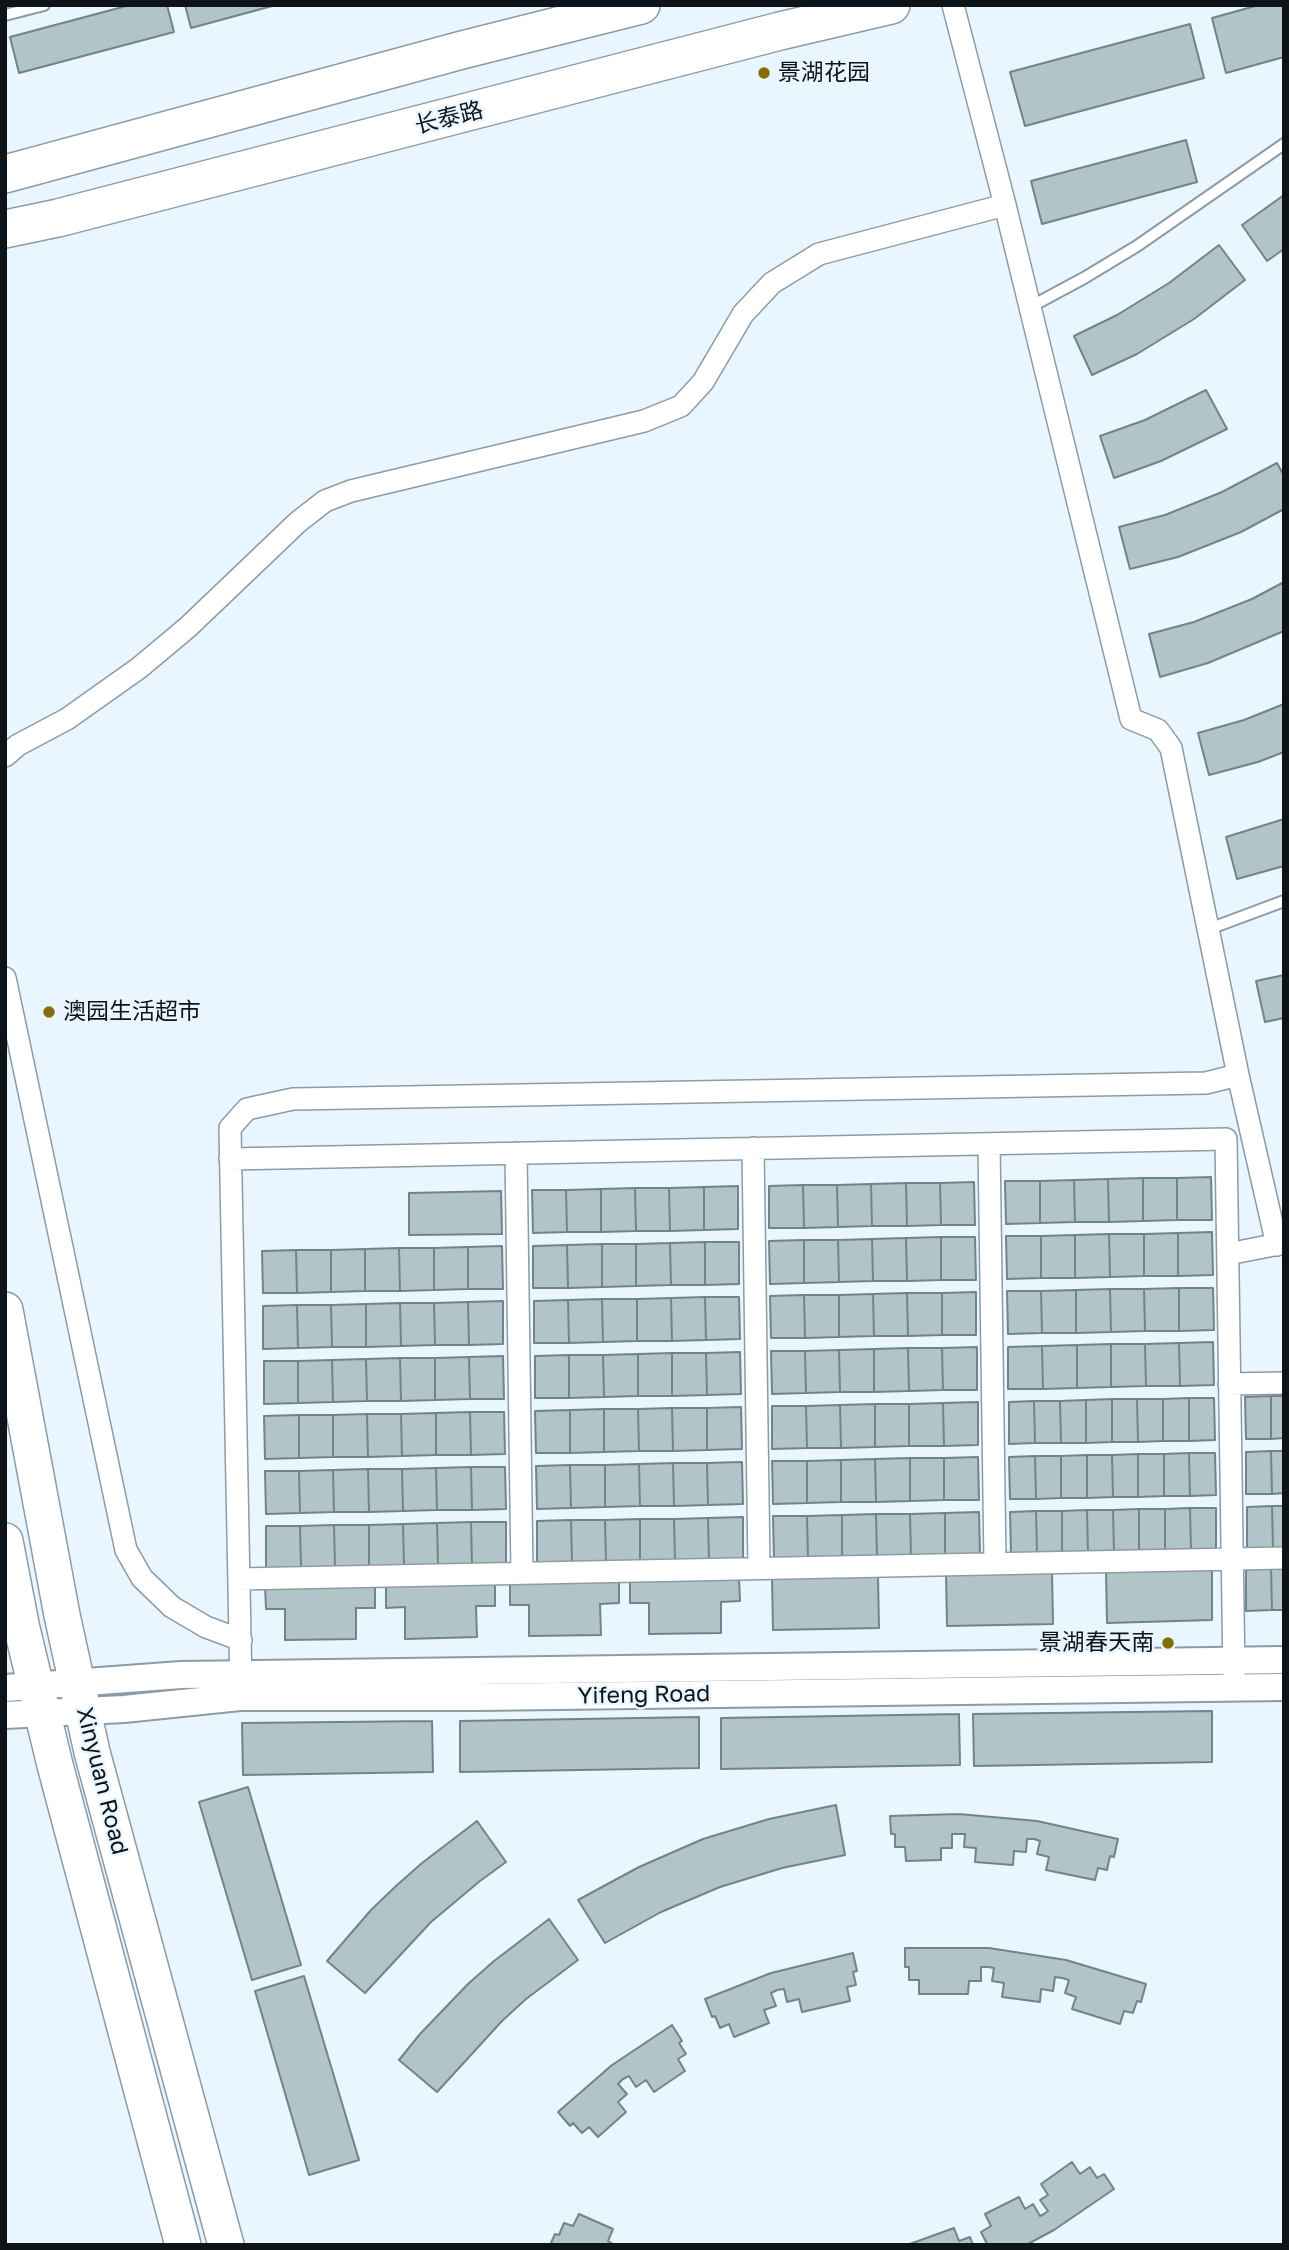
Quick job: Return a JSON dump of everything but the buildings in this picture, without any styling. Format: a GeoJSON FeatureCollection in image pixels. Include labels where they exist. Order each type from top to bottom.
{"type":"FeatureCollection","features":[{"type":"Feature","properties":{"kind":"highway"},"geometry":{"type":"LineString","coordinates":[[5,174],[641,5]]}},
{"type":"Feature","properties":{"kind":"highway","name":"长泰路"},"geometry":{"type":"LineString","coordinates":[[5,229],[58,218],[891,5]]}},
{"type":"Feature","properties":{"kind":"main road","name":"Xinyuan Road"},"geometry":{"type":"LineString","coordinates":[[5,1310],[62,1615],[92,1752],[226,2245]]}},
{"type":"Feature","properties":{"kind":"main road","name":"Xinyuan Road"},"geometry":{"type":"LineString","coordinates":[[5,1541],[22,1629],[28,1696],[183,2245]]}},
{"type":"Feature","properties":{"kind":"street"},"geometry":{"type":"LineString","coordinates":[[953,5],[1131,719],[1158,730],[1171,748],[1238,1075],[1280,1244],[1227,1254]]}},
{"type":"Feature","properties":{"kind":"street"},"geometry":{"type":"LineString","coordinates":[[5,756],[18,745],[67,719],[139,668],[188,627],[298,522],[325,501],[351,491],[644,421],[681,406],[703,382],[743,314],[772,283],[819,254],[1005,205]]}},
{"type":"Feature","properties":{"kind":"street"},"geometry":{"type":"LineString","coordinates":[[5,978],[127,1550],[142,1578],[172,1606],[206,1628],[241,1640]]}},
{"type":"Feature","properties":{"kind":"street"},"geometry":{"type":"LineString","coordinates":[[241,1686],[230,1128],[247,1109],[293,1099],[1206,1083],[1238,1075]]}},
{"type":"Feature","properties":{"kind":"street"},"geometry":{"type":"LineString","coordinates":[[230,1159],[1226,1139],[1234,1688]]}},
{"type":"Feature","properties":{"kind":"street"},"geometry":{"type":"LineString","coordinates":[[989,1144],[995,1564]]}},
{"type":"Feature","properties":{"kind":"street"},"geometry":{"type":"LineString","coordinates":[[753,1148],[759,1568]]}},
{"type":"Feature","properties":{"kind":"street"},"geometry":{"type":"LineString","coordinates":[[516,1153],[522,1573]]}},
{"type":"Feature","properties":{"kind":"street"},"geometry":{"type":"LineString","coordinates":[[1229,1384],[1284,1383]]}},
{"type":"Feature","properties":{"kind":"street"},"geometry":{"type":"LineString","coordinates":[[239,1578],[1284,1558]]}},
{"type":"Feature","properties":{"kind":"street","name":"Yifeng Road"},"geometry":{"type":"LineString","coordinates":[[5,1716],[28,1696],[80,1696],[241,1686],[1284,1660]]}},
{"type":"Feature","properties":{"kind":"street","name":"Yifeng Road"},"geometry":{"type":"LineString","coordinates":[[241,1686],[477,1697],[1284,1687]]}},
{"type":"Feature","properties":{"kind":"lane"},"geometry":{"type":"LineString","coordinates":[[5,15],[44,5]]}},
{"type":"Feature","properties":{"kind":"lane"},"geometry":{"type":"LineString","coordinates":[[1030,307],[1137,246],[1284,145]]}},
{"type":"Feature","properties":{"kind":"lane"},"geometry":{"type":"LineString","coordinates":[[1209,929],[1284,901]]}},
{"type":"Feature","properties":{"kind":"place","name":"景湖花园"},"geometry":{"type":"Point","coordinates":[764,73]}},
{"type":"Feature","properties":{"kind":"place","name":"澳园生活超市"},"geometry":{"type":"Point","coordinates":[49,1012]}},
{"type":"Feature","properties":{"kind":"place","name":"景湖春天南"},"geometry":{"type":"Point","coordinates":[1168,1643]}}]}
